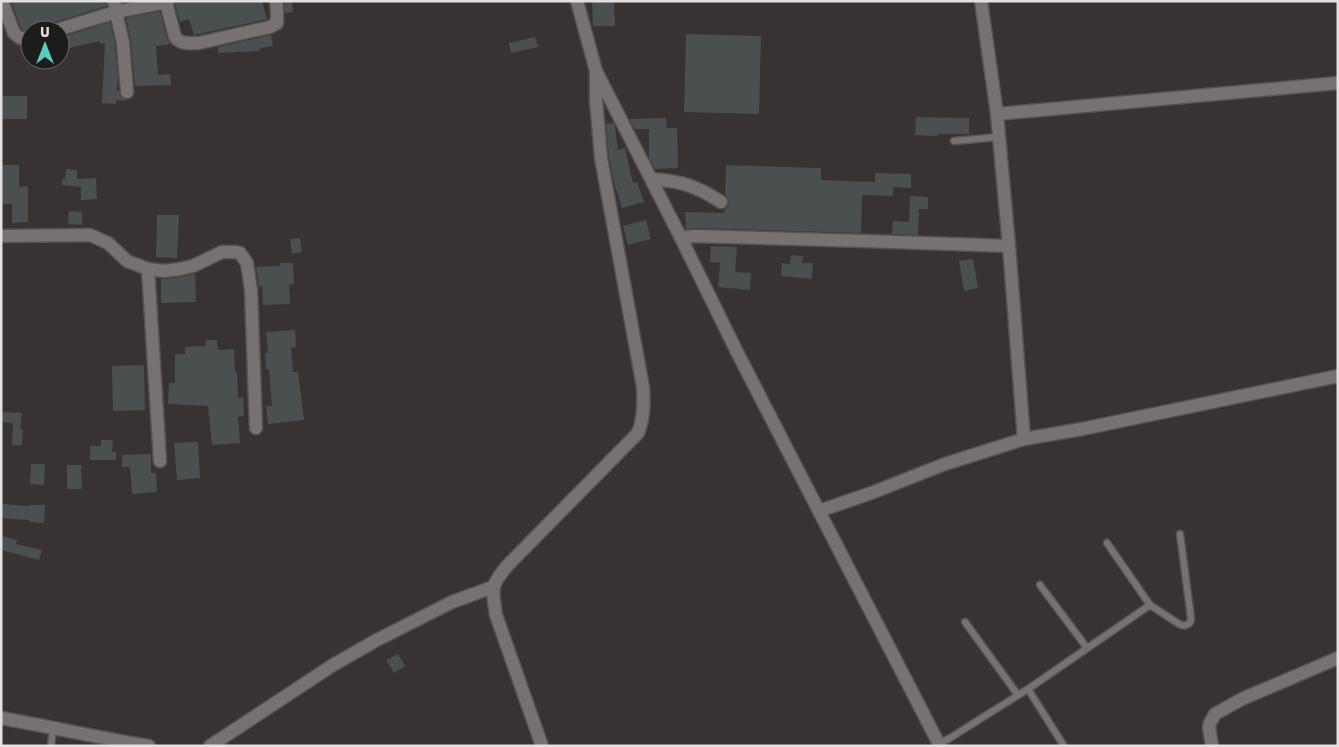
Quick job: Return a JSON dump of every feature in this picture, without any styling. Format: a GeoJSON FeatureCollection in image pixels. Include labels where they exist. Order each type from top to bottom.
{"type":"FeatureCollection","features":[{"type":"Feature","properties":{"kind":"street"},"geometry":{"type":"LineString","coordinates":[[2,1],[14,33],[20,38]]}},
{"type":"Feature","properties":{"kind":"street"},"geometry":{"type":"LineString","coordinates":[[70,25],[115,7],[167,1],[177,40],[187,44],[199,43],[270,27],[277,23],[276,1]]}},
{"type":"Feature","properties":{"kind":"street"},"geometry":{"type":"LineString","coordinates":[[577,1],[596,70],[737,352],[939,745]]}},
{"type":"Feature","properties":{"kind":"street"},"geometry":{"type":"LineString","coordinates":[[981,1],[997,114],[1024,439]]}},
{"type":"Feature","properties":{"kind":"street"},"geometry":{"type":"LineString","coordinates":[[115,7],[123,43],[127,92]]}},
{"type":"Feature","properties":{"kind":"street"},"geometry":{"type":"LineString","coordinates":[[542,746],[496,615],[493,587],[497,578],[508,565],[638,433],[642,423],[644,408],[643,387],[601,158],[596,100],[596,70]]}},
{"type":"Feature","properties":{"kind":"street"},"geometry":{"type":"LineString","coordinates":[[997,114],[1337,85]]}},
{"type":"Feature","properties":{"kind":"street"},"geometry":{"type":"LineString","coordinates":[[652,179],[672,180],[688,184],[721,202]]}},
{"type":"Feature","properties":{"kind":"street"},"geometry":{"type":"LineString","coordinates":[[1,236],[90,235],[108,243],[127,261],[148,269],[164,271],[187,268],[222,252],[240,253],[248,263],[251,290],[256,428]]}},
{"type":"Feature","properties":{"kind":"street"},"geometry":{"type":"LineString","coordinates":[[681,238],[694,236],[1009,246]]}},
{"type":"Feature","properties":{"kind":"street"},"geometry":{"type":"LineString","coordinates":[[148,269],[160,461]]}},
{"type":"Feature","properties":{"kind":"street"},"geometry":{"type":"LineString","coordinates":[[818,511],[871,493],[945,464],[1024,439],[1082,429],[1338,376]]}},
{"type":"Feature","properties":{"kind":"street"},"geometry":{"type":"LineString","coordinates":[[210,746],[333,665],[452,602],[493,587]]}},
{"type":"Feature","properties":{"kind":"street"},"geometry":{"type":"LineString","coordinates":[[1212,746],[1209,727],[1215,714],[1242,699],[1338,658]]}},
{"type":"Feature","properties":{"kind":"street"},"geometry":{"type":"LineString","coordinates":[[1,718],[54,727],[107,743],[150,746]]}},
{"type":"Feature","properties":{"kind":"lane"},"geometry":{"type":"LineString","coordinates":[[954,141],[999,137]]}},
{"type":"Feature","properties":{"kind":"lane"},"geometry":{"type":"LineString","coordinates":[[1107,542],[1150,605],[1182,626],[1185,626],[1190,623],[1191,618],[1180,534]]}},
{"type":"Feature","properties":{"kind":"lane"},"geometry":{"type":"LineString","coordinates":[[1040,585],[1087,648]]}},
{"type":"Feature","properties":{"kind":"lane"},"geometry":{"type":"LineString","coordinates":[[939,745],[1028,689],[1150,605]]}},
{"type":"Feature","properties":{"kind":"lane"},"geometry":{"type":"LineString","coordinates":[[965,622],[1018,695]]}},
{"type":"Feature","properties":{"kind":"lane"},"geometry":{"type":"LineString","coordinates":[[1028,689],[1064,746]]}},
{"type":"Feature","properties":{"kind":"lane"},"geometry":{"type":"LineString","coordinates":[[51,746],[54,727]]}},
{"type":"Feature","properties":{"kind":"building"},"geometry":{"type":"Polygon","coordinates":[[[11,1],[106,1],[107,6],[62,20],[20,20],[20,25],[11,1]]]}},
{"type":"Feature","properties":{"kind":"building"},"geometry":{"type":"Polygon","coordinates":[[[262,1],[267,19],[194,35],[189,19],[180,22],[175,5],[176,2],[262,1]]]}},
{"type":"Feature","properties":{"kind":"building"},"geometry":{"type":"Polygon","coordinates":[[[284,1],[292,1],[293,12],[285,13],[284,1]]]}},
{"type":"Feature","properties":{"kind":"building"},"geometry":{"type":"Polygon","coordinates":[[[592,1],[614,1],[615,26],[593,26],[592,1]]]}},
{"type":"Feature","properties":{"kind":"building"},"geometry":{"type":"Polygon","coordinates":[[[160,11],[170,44],[156,46],[158,75],[170,74],[171,85],[135,86],[131,42],[126,18],[160,11]]]}},
{"type":"Feature","properties":{"kind":"building"},"geometry":{"type":"Polygon","coordinates":[[[110,22],[115,44],[118,77],[117,91],[126,101],[117,100],[116,104],[102,103],[105,43],[100,44],[100,41],[70,48],[70,35],[110,22]]]}},
{"type":"Feature","properties":{"kind":"building"},"geometry":{"type":"Polygon","coordinates":[[[686,34],[761,36],[759,114],[684,112],[686,34]]]}},
{"type":"Feature","properties":{"kind":"building"},"geometry":{"type":"Polygon","coordinates":[[[271,35],[273,46],[259,48],[260,51],[218,53],[218,47],[271,35]]]}},
{"type":"Feature","properties":{"kind":"building"},"geometry":{"type":"Polygon","coordinates":[[[535,37],[538,47],[511,53],[509,43],[535,37]]]}},
{"type":"Feature","properties":{"kind":"building"},"geometry":{"type":"Polygon","coordinates":[[[1,96],[27,96],[27,119],[1,119],[1,96]]]}},
{"type":"Feature","properties":{"kind":"building"},"geometry":{"type":"Polygon","coordinates":[[[916,117],[969,118],[969,134],[915,135],[916,117]]]}},
{"type":"Feature","properties":{"kind":"building"},"geometry":{"type":"Polygon","coordinates":[[[666,118],[667,128],[677,128],[678,168],[655,169],[649,158],[649,129],[635,129],[629,119],[666,118]]]}},
{"type":"Feature","properties":{"kind":"building"},"geometry":{"type":"Polygon","coordinates":[[[614,123],[618,150],[625,148],[633,183],[637,182],[644,202],[622,208],[614,183],[609,157],[606,124],[614,123]]]}},
{"type":"Feature","properties":{"kind":"building"},"geometry":{"type":"Polygon","coordinates":[[[1,165],[19,165],[19,187],[28,186],[28,222],[12,223],[12,204],[1,204],[1,165]]]}},
{"type":"Feature","properties":{"kind":"building"},"geometry":{"type":"Polygon","coordinates":[[[726,165],[821,168],[821,180],[875,182],[875,173],[911,174],[911,188],[893,187],[893,196],[862,195],[861,233],[686,229],[685,212],[724,213],[729,202],[725,195],[726,165]]]}},
{"type":"Feature","properties":{"kind":"building"},"geometry":{"type":"Polygon","coordinates":[[[66,169],[77,170],[77,179],[96,178],[97,199],[81,200],[81,187],[62,185],[66,169]]]}},
{"type":"Feature","properties":{"kind":"building"},"geometry":{"type":"Polygon","coordinates":[[[910,196],[928,197],[928,209],[919,209],[918,235],[892,234],[893,221],[909,222],[910,196]]]}},
{"type":"Feature","properties":{"kind":"building"},"geometry":{"type":"Polygon","coordinates":[[[69,211],[82,212],[82,225],[68,224],[69,211]]]}},
{"type":"Feature","properties":{"kind":"building"},"geometry":{"type":"Polygon","coordinates":[[[157,215],[179,215],[177,258],[156,257],[157,215]]]}},
{"type":"Feature","properties":{"kind":"building"},"geometry":{"type":"Polygon","coordinates":[[[646,220],[651,239],[628,245],[623,226],[646,220]]]}},
{"type":"Feature","properties":{"kind":"building"},"geometry":{"type":"Polygon","coordinates":[[[300,238],[302,252],[292,254],[290,239],[300,238]]]}},
{"type":"Feature","properties":{"kind":"building"},"geometry":{"type":"Polygon","coordinates":[[[711,246],[737,247],[735,272],[751,273],[750,290],[718,287],[720,263],[710,262],[711,246]]]}},
{"type":"Feature","properties":{"kind":"building"},"geometry":{"type":"Polygon","coordinates":[[[791,255],[803,256],[802,263],[813,263],[812,279],[781,276],[782,263],[790,264],[791,255]]]}},
{"type":"Feature","properties":{"kind":"building"},"geometry":{"type":"Polygon","coordinates":[[[973,259],[978,288],[964,291],[959,261],[973,259]]]}},
{"type":"Feature","properties":{"kind":"building"},"geometry":{"type":"Polygon","coordinates":[[[280,263],[293,263],[294,284],[289,285],[290,304],[263,305],[262,286],[259,287],[256,267],[280,266],[280,263]]]}},
{"type":"Feature","properties":{"kind":"building"},"geometry":{"type":"Polygon","coordinates":[[[195,274],[196,302],[161,303],[161,279],[195,274]]]}},
{"type":"Feature","properties":{"kind":"building"},"geometry":{"type":"Polygon","coordinates":[[[295,330],[296,347],[291,348],[293,372],[298,372],[304,420],[268,424],[266,406],[272,406],[269,369],[266,370],[265,353],[268,353],[266,332],[295,330]]]}},
{"type":"Feature","properties":{"kind":"building"},"geometry":{"type":"Polygon","coordinates":[[[206,340],[217,340],[218,350],[234,349],[238,398],[243,397],[244,416],[238,417],[240,443],[212,445],[208,406],[168,404],[169,383],[175,383],[175,354],[185,354],[185,347],[206,346],[206,340]]]}},
{"type":"Feature","properties":{"kind":"building"},"geometry":{"type":"Polygon","coordinates":[[[144,365],[145,410],[113,411],[112,366],[144,365]]]}},
{"type":"Feature","properties":{"kind":"building"},"geometry":{"type":"Polygon","coordinates":[[[1,412],[22,413],[20,429],[23,429],[22,445],[12,445],[13,423],[1,422],[1,412]]]}},
{"type":"Feature","properties":{"kind":"building"},"geometry":{"type":"Polygon","coordinates":[[[101,440],[113,440],[112,452],[116,452],[116,460],[90,460],[90,446],[101,446],[101,440]]]}},
{"type":"Feature","properties":{"kind":"building"},"geometry":{"type":"Polygon","coordinates":[[[198,442],[200,478],[177,480],[174,443],[198,442]]]}},
{"type":"Feature","properties":{"kind":"building"},"geometry":{"type":"Polygon","coordinates":[[[151,454],[151,473],[156,473],[157,492],[132,494],[130,467],[122,467],[122,455],[151,454]]]}},
{"type":"Feature","properties":{"kind":"building"},"geometry":{"type":"Polygon","coordinates":[[[31,464],[45,464],[44,485],[30,484],[31,464]]]}},
{"type":"Feature","properties":{"kind":"building"},"geometry":{"type":"Polygon","coordinates":[[[67,465],[81,465],[82,489],[67,489],[67,465]]]}},
{"type":"Feature","properties":{"kind":"building"},"geometry":{"type":"Polygon","coordinates":[[[1,504],[45,505],[44,523],[1,518],[1,504]]]}},
{"type":"Feature","properties":{"kind":"building"},"geometry":{"type":"Polygon","coordinates":[[[1,536],[17,540],[16,544],[42,550],[39,560],[1,550],[1,536]]]}},
{"type":"Feature","properties":{"kind":"building"},"geometry":{"type":"Polygon","coordinates":[[[398,654],[405,666],[394,673],[386,660],[398,654]]]}}]}
